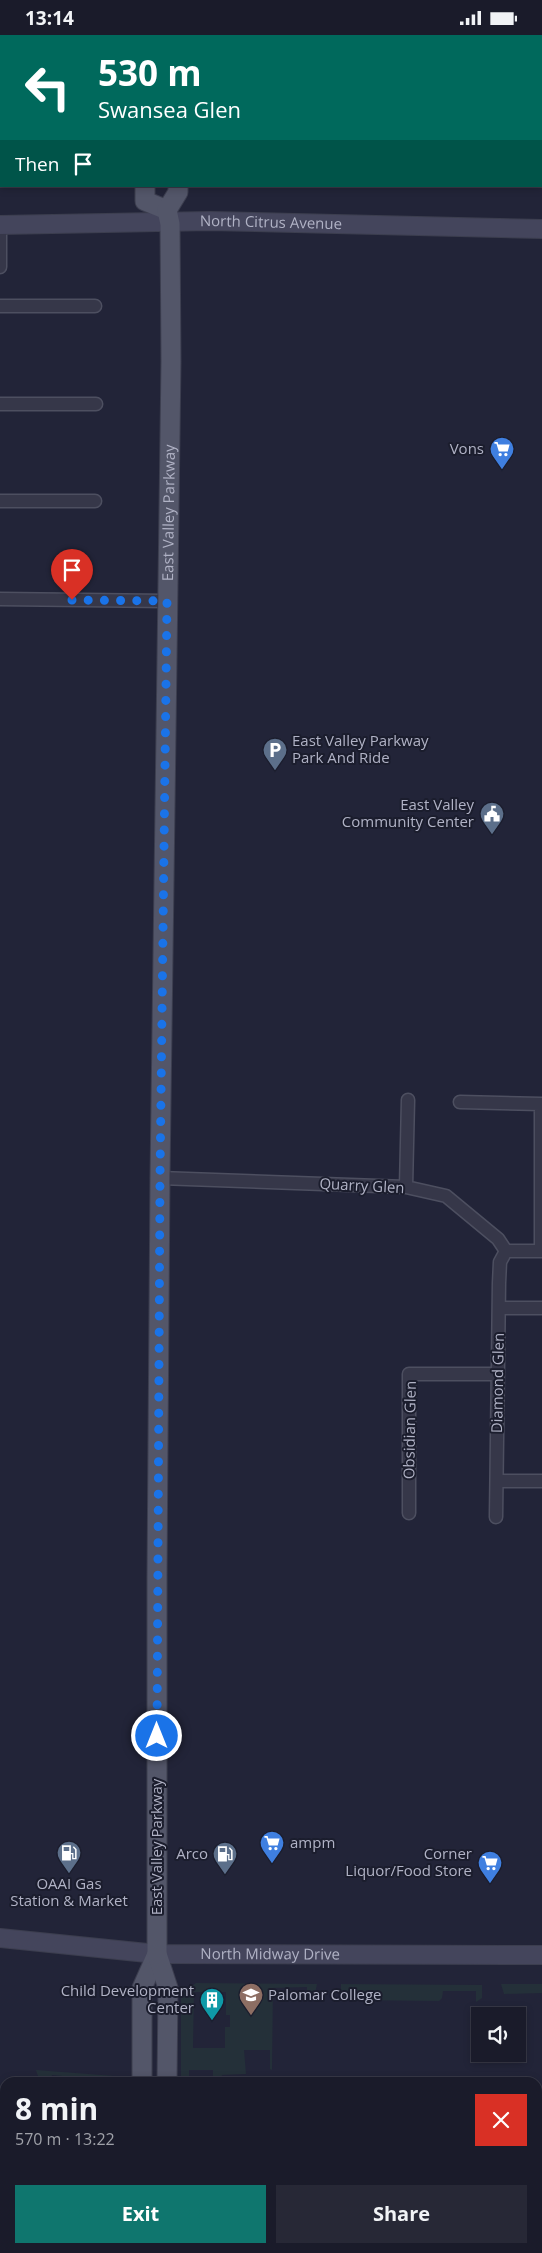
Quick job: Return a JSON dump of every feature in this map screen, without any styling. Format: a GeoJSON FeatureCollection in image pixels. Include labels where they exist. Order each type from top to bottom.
{"type":"FeatureCollection","features":[{"type":"Feature","properties":{"kind":"main road"},"geometry":{"type":"LineString","coordinates":[[145,187],[145,201],[168,217]]}},
{"type":"Feature","properties":{"kind":"main road","name":"East Valley Parkway"},"geometry":{"type":"LineString","coordinates":[[167,2077],[168,1988],[157,1954],[157,1576],[160,1178],[171,361],[168,217],[178,192],[178,187]]}},
{"type":"Feature","properties":{"kind":"main road","name":"East Valley Parkway"},"geometry":{"type":"LineString","coordinates":[[142,2077],[142,1988],[157,1954]]}},
{"type":"Feature","properties":{"kind":"street","name":"North Citrus Avenue"},"geometry":{"type":"LineString","coordinates":[[0,225],[168,217],[210,221],[542,229]]}},
{"type":"Feature","properties":{"kind":"street"},"geometry":{"type":"LineString","coordinates":[[0,225],[0,267]]}},
{"type":"Feature","properties":{"kind":"street"},"geometry":{"type":"LineString","coordinates":[[0,306],[95,306]]}},
{"type":"Feature","properties":{"kind":"street"},"geometry":{"type":"LineString","coordinates":[[0,404],[96,404]]}},
{"type":"Feature","properties":{"kind":"street"},"geometry":{"type":"LineString","coordinates":[[0,501],[94,501]]}},
{"type":"Feature","properties":{"kind":"street"},"geometry":{"type":"LineString","coordinates":[[0,599],[167,601]]}},
{"type":"Feature","properties":{"kind":"street"},"geometry":{"type":"LineString","coordinates":[[406,1187],[408,1099]]}},
{"type":"Feature","properties":{"kind":"street"},"geometry":{"type":"LineString","coordinates":[[460,1102],[541,1104],[542,1251],[506,1251]]}},
{"type":"Feature","properties":{"kind":"street","name":"Quarry Glen"},"geometry":{"type":"LineString","coordinates":[[160,1178],[406,1187],[446,1196],[498,1239],[506,1251]]}},
{"type":"Feature","properties":{"kind":"street","name":"Diamond Glen"},"geometry":{"type":"LineString","coordinates":[[496,1517],[500,1261],[506,1251]]}},
{"type":"Feature","properties":{"kind":"street"},"geometry":{"type":"LineString","coordinates":[[499,1308],[542,1308]]}},
{"type":"Feature","properties":{"kind":"street","name":"Obsidian Glen"},"geometry":{"type":"LineString","coordinates":[[409,1513],[410,1374],[497,1374]]}},
{"type":"Feature","properties":{"kind":"street"},"geometry":{"type":"LineString","coordinates":[[497,1481],[542,1481]]}},
{"type":"Feature","properties":{"kind":"street","name":"North Midway Drive"},"geometry":{"type":"LineString","coordinates":[[0,1938],[157,1954],[542,1955]]}},
{"type":"Feature","properties":{"kind":"shaded area"},"geometry":{"type":"Polygon","coordinates":[[[196,1983],[317,1984],[314,1999],[307,1999],[307,1987],[273,1988],[272,2070],[270,2069],[270,2050],[244,2050],[246,2074],[222,2075],[222,2077],[213,2077],[213,2070],[189,2070],[189,2077],[181,2077],[181,1998],[185,1991],[196,1983]],[[194,1992],[193,2048],[225,2048],[225,2027],[230,2027],[230,2015],[226,2015],[226,1992],[194,1992]]]}},
{"type":"Feature","properties":{"kind":"shaded area"},"geometry":{"type":"Polygon","coordinates":[[[341,1984],[482,1985],[482,1998],[476,2002],[476,1991],[443,1991],[442,1998],[439,2001],[345,2000],[341,1997],[341,1984]]]}},
{"type":"Feature","properties":{"kind":"shaded area"},"geometry":{"type":"Polygon","coordinates":[[[501,1984],[542,1984],[542,1993],[504,1994],[501,1984]]]}},
{"type":"Feature","properties":{"kind":"shaded area"},"geometry":{"type":"Polygon","coordinates":[[[36,2070],[128,2077],[52,2075],[51,2077],[38,2077],[36,2070]]]}},
{"type":"Feature","properties":{"kind":"place","name":"Vons"},"geometry":{"type":"Point","coordinates":[502,470]}},
{"type":"Feature","properties":{"kind":"place","name":"East Valley Parkway Park And Ride"},"geometry":{"type":"Point","coordinates":[275,771]}},
{"type":"Feature","properties":{"kind":"place","name":"East Valley Community Center"},"geometry":{"type":"Point","coordinates":[492,835]}},
{"type":"Feature","properties":{"kind":"place","name":"ampm"},"geometry":{"type":"Point","coordinates":[272,1864]}},
{"type":"Feature","properties":{"kind":"place","name":"OAAI Gas Station & Market"},"geometry":{"type":"Point","coordinates":[69,1874]}},
{"type":"Feature","properties":{"kind":"place","name":"Arco"},"geometry":{"type":"Point","coordinates":[225,1875]}},
{"type":"Feature","properties":{"kind":"place","name":"Corner Liquor/Food Store"},"geometry":{"type":"Point","coordinates":[490,1884]}},
{"type":"Feature","properties":{"kind":"place","name":"Palomar College"},"geometry":{"type":"Point","coordinates":[251,2016]}},
{"type":"Feature","properties":{"kind":"place","name":"Child Development Center"},"geometry":{"type":"Point","coordinates":[212,2021]}},
{"type":"Feature","properties":{"kind":"route"},"geometry":{"type":"LineString","coordinates":[[72,600],[167,601],[160,1178],[157,1736]]}}]}
